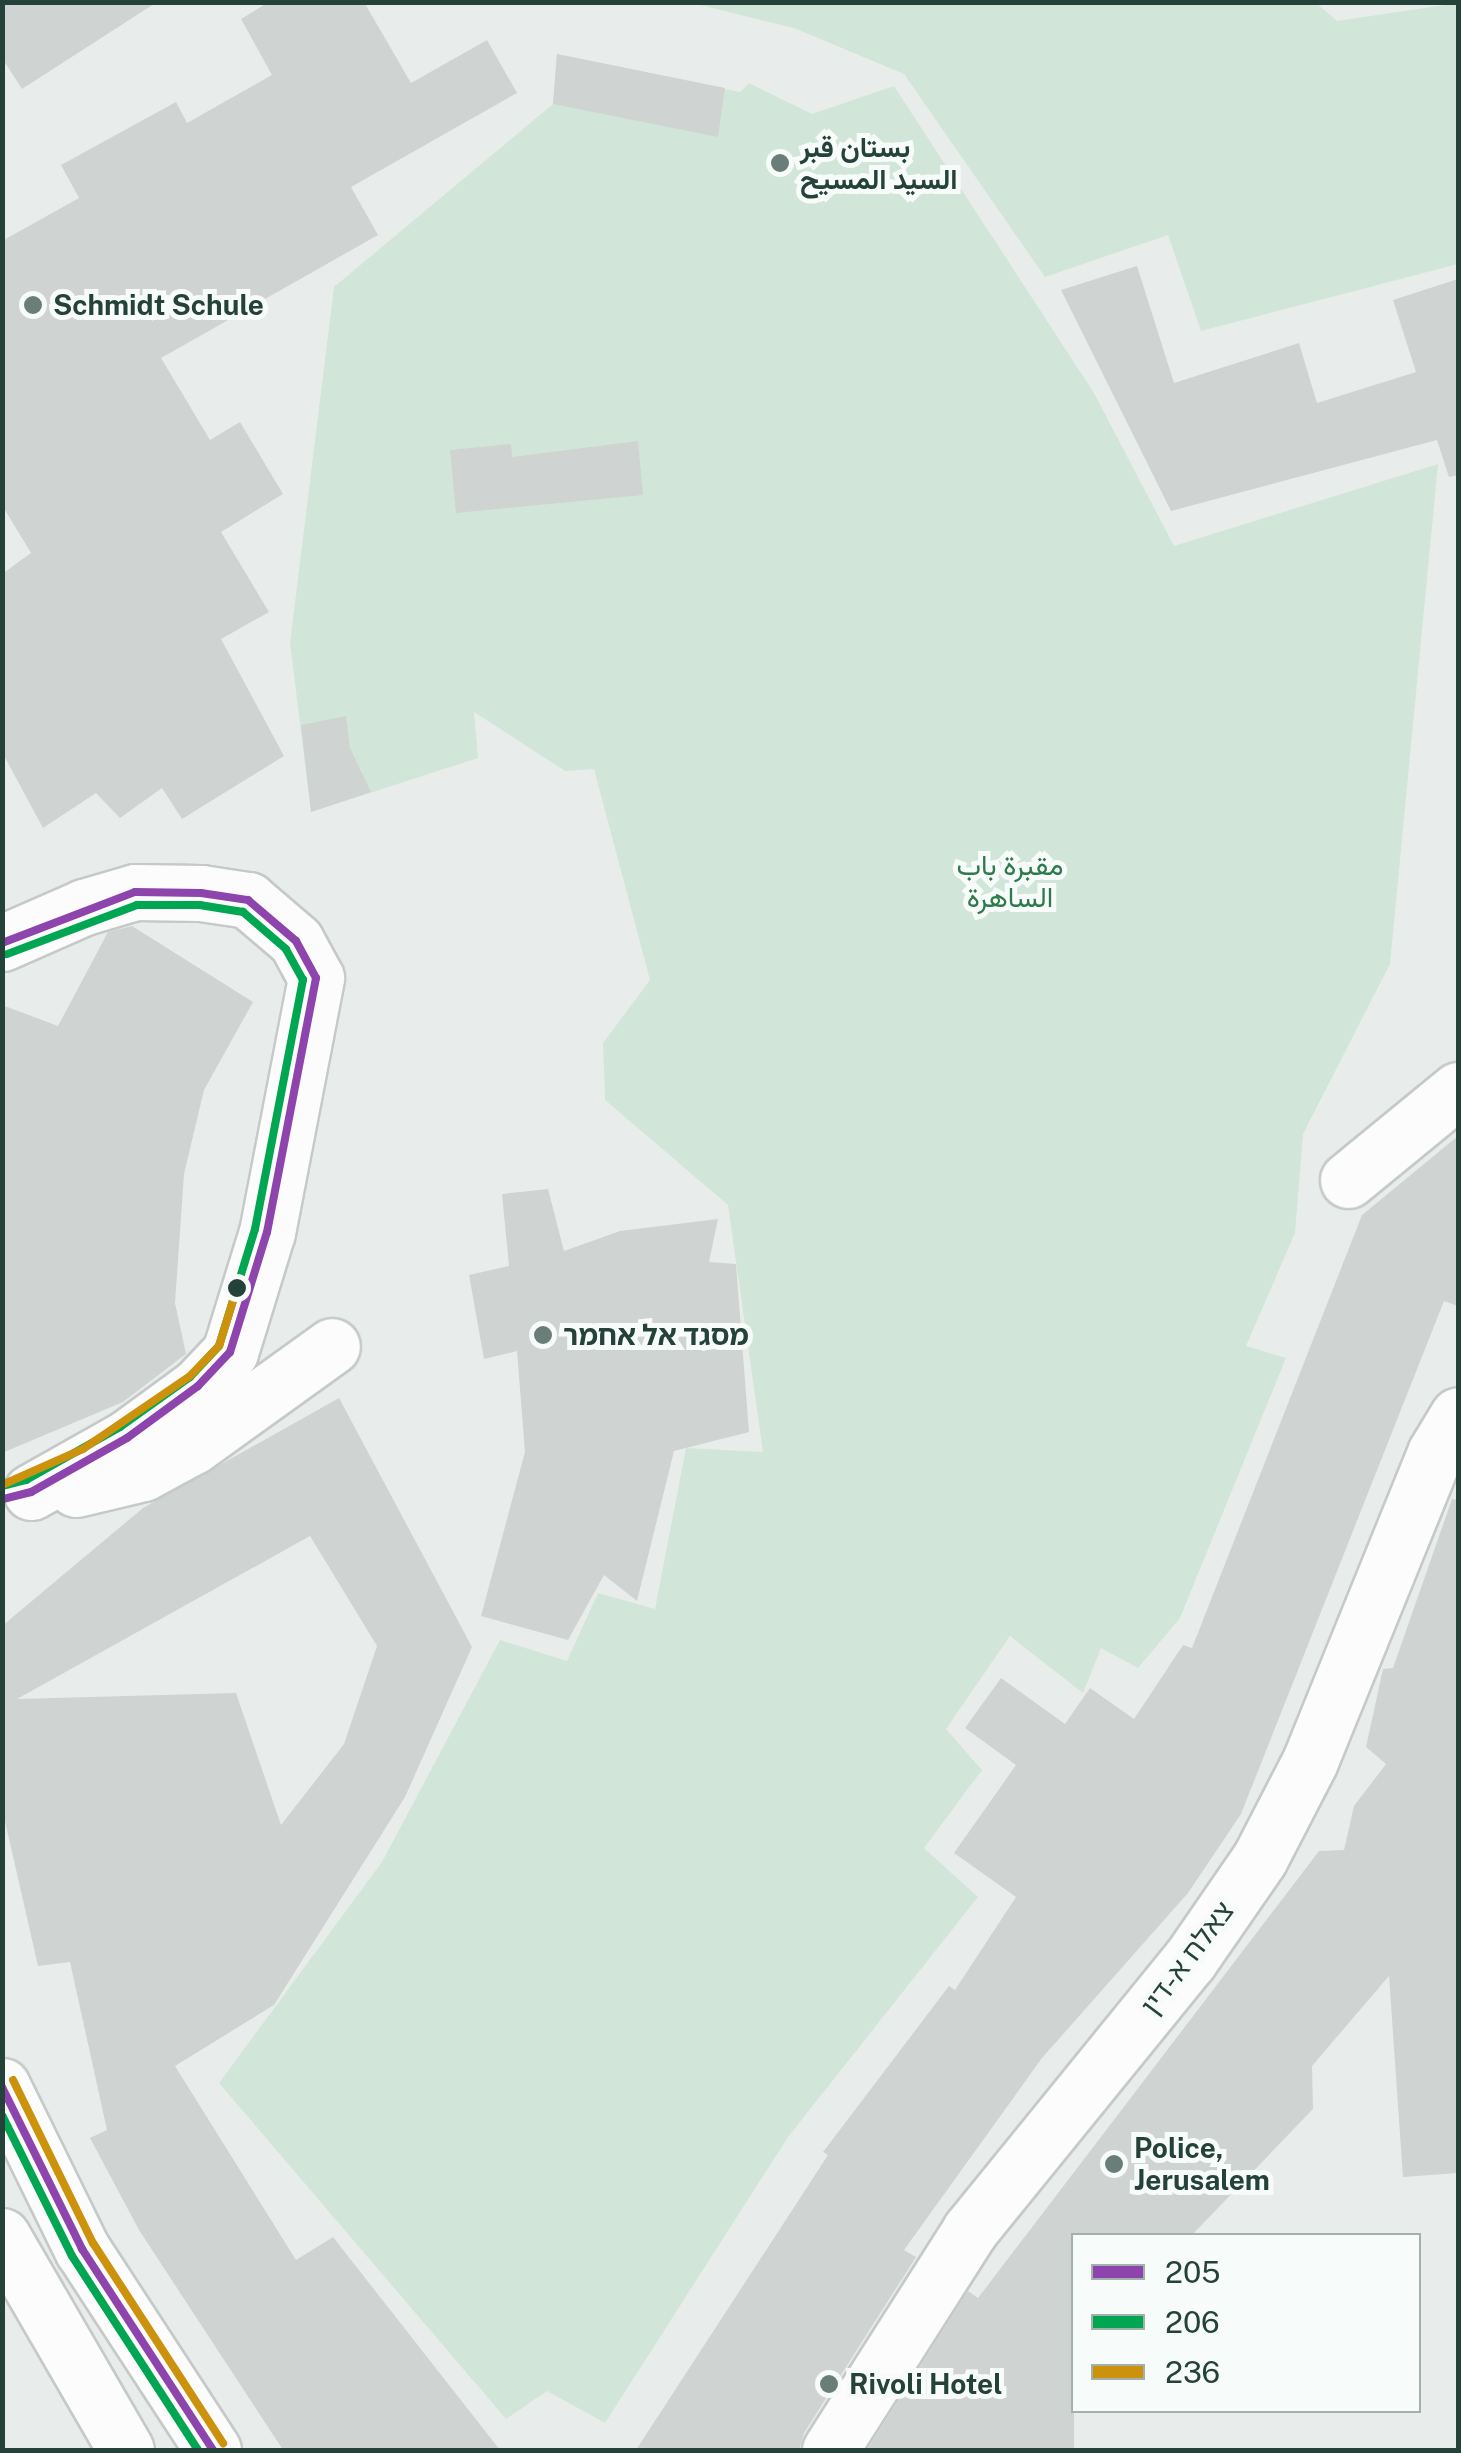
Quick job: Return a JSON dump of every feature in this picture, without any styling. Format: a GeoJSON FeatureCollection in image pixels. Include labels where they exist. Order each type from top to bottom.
{"type":"FeatureCollection","features":[{"type":"Feature","properties":{"kind":"street"},"geometry":{"type":"LineString","coordinates":[[2,943],[136,892],[201,893],[248,900],[296,941],[316,978],[267,1232],[230,1352],[127,1438],[16,1495]]}},
{"type":"Feature","properties":{"kind":"street"},"geometry":{"type":"LineString","coordinates":[[1348,1180],[1458,1090]]}},
{"type":"Feature","properties":{"kind":"street"},"geometry":{"type":"LineString","coordinates":[[16,1495],[82,1488],[143,1473],[193,1446],[332,1346]]}},
{"type":"Feature","properties":{"kind":"street","name":"צאלח א-דין"},"geometry":{"type":"LineString","coordinates":[[830,2450],[970,2230],[1190,1961],[1260,1858],[1310,1762],[1435,1453],[1458,1415]]}},
{"type":"Feature","properties":{"kind":"street"},"geometry":{"type":"LineString","coordinates":[[2,2086],[82,2249],[213,2450]]}},
{"type":"Feature","properties":{"kind":"street"},"geometry":{"type":"LineString","coordinates":[[2,2236],[126,2450]]}},
{"type":"Feature","properties":{"kind":"green space"},"geometry":{"type":"Polygon","coordinates":[[[692,3],[1316,3],[1337,21],[1458,3],[1458,264],[1201,331],[1168,235],[1045,277],[904,74],[794,28],[692,3]]]}},
{"type":"Feature","properties":{"kind":"green space","name":"مقبرة باب الساهرة"},"geometry":{"type":"Polygon","coordinates":[[[557,54],[740,92],[749,83],[812,114],[894,86],[1094,393],[1174,546],[1438,464],[1390,964],[1303,1134],[1295,1233],[1246,1346],[1286,1358],[1180,1618],[1138,1668],[1101,1648],[1083,1693],[1010,1636],[946,1729],[982,1770],[924,1848],[978,1897],[788,2137],[605,2423],[547,2391],[506,2419],[219,2083],[382,1862],[500,1640],[567,1661],[598,1593],[655,1609],[686,1448],[763,1452],[728,1205],[605,1100],[603,1043],[650,980],[594,769],[565,771],[474,712],[478,758],[311,812],[290,643],[334,287],[553,104],[557,54]]]}},
{"type":"Feature","properties":{"kind":"building"},"geometry":{"type":"Polygon","coordinates":[[[2,2],[157,2],[22,89],[2,58],[2,2]]]}},
{"type":"Feature","properties":{"kind":"building"},"geometry":{"type":"Polygon","coordinates":[[[269,2],[364,2],[411,83],[487,40],[517,93],[351,187],[378,235],[161,358],[210,440],[240,422],[283,494],[221,532],[269,612],[221,639],[284,756],[182,819],[162,788],[120,818],[96,793],[43,828],[2,752],[2,574],[31,553],[2,505],[2,241],[79,198],[61,165],[176,102],[187,123],[272,75],[241,19],[269,2]]]}},
{"type":"Feature","properties":{"kind":"building"},"geometry":{"type":"Polygon","coordinates":[[[557,54],[725,88],[718,137],[553,104],[557,54]]]}},
{"type":"Feature","properties":{"kind":"building"},"geometry":{"type":"Polygon","coordinates":[[[1137,266],[1174,383],[1299,343],[1317,403],[1416,372],[1393,300],[1458,279],[1458,475],[1449,477],[1437,440],[1171,511],[1061,290],[1137,266]]]}},
{"type":"Feature","properties":{"kind":"building"},"geometry":{"type":"Polygon","coordinates":[[[638,441],[643,495],[456,513],[450,450],[511,444],[512,457],[638,441]]]}},
{"type":"Feature","properties":{"kind":"building"},"geometry":{"type":"Polygon","coordinates":[[[346,716],[350,748],[371,792],[311,812],[301,725],[346,716]]]}},
{"type":"Feature","properties":{"kind":"building"},"geometry":{"type":"Polygon","coordinates":[[[132,926],[253,1002],[204,1090],[184,1174],[175,1303],[186,1354],[123,1402],[2,1453],[2,1005],[58,1026],[108,932],[132,926]]]}},
{"type":"Feature","properties":{"kind":"building"},"geometry":{"type":"Polygon","coordinates":[[[1458,1136],[1458,1306],[1444,1301],[1241,1814],[1188,1893],[1042,2058],[904,2250],[916,2257],[804,2433],[799,2450],[636,2450],[828,2155],[823,2152],[949,1986],[955,1990],[1016,1897],[954,1853],[1016,1765],[965,1728],[1001,1678],[1065,1724],[1090,1688],[1134,1719],[1183,1645],[1192,1648],[1362,1215],[1458,1136]]]}},
{"type":"Feature","properties":{"kind":"building"},"geometry":{"type":"Polygon","coordinates":[[[548,1189],[564,1251],[620,1231],[718,1219],[709,1262],[736,1264],[749,1432],[674,1451],[637,1601],[604,1575],[568,1640],[481,1616],[525,1452],[517,1351],[484,1359],[469,1275],[509,1266],[502,1194],[548,1189]]]}},
{"type":"Feature","properties":{"kind":"building"},"geometry":{"type":"Polygon","coordinates":[[[339,1398],[472,1647],[405,1797],[274,2005],[175,2066],[296,2260],[333,2237],[500,2450],[283,2450],[139,2230],[90,2138],[107,2130],[70,1962],[38,1966],[2,1808],[2,1626],[143,1508],[339,1398]],[[310,1536],[17,1699],[236,1693],[281,1825],[344,1744],[377,1646],[310,1536]]]}},
{"type":"Feature","properties":{"kind":"building"},"geometry":{"type":"Polygon","coordinates":[[[1452,1499],[1458,1500],[1458,2173],[1403,2177],[1389,1976],[1312,2066],[1313,2109],[1194,2233],[1071,2233],[1074,2450],[867,2450],[968,2291],[978,2298],[1319,1851],[1344,1850],[1354,1806],[1386,1764],[1366,1747],[1383,1669],[1393,1668],[1452,1499]]]}},
{"type":"Feature","properties":{"kind":"transit line","name":"205"},"geometry":{"type":"LineString","coordinates":[[2,943],[135,892],[201,893],[248,900],[296,941],[316,978],[267,1232],[230,1352],[198,1386],[127,1438],[31,1492],[2,1499]]}},
{"type":"Feature","properties":{"kind":"transit line","name":"206"},"geometry":{"type":"LineString","coordinates":[[2,1486],[26,1480],[120,1427],[190,1377],[219,1346],[255,1229],[303,980],[286,949],[243,912],[200,905],[137,905],[7,954]]}},
{"type":"Feature","properties":{"kind":"transit line","name":"236"},"geometry":{"type":"LineString","coordinates":[[2,1485],[83,1449],[190,1376],[219,1346],[237,1288]]}},
{"type":"Feature","properties":{"kind":"transit line","name":"236"},"geometry":{"type":"LineString","coordinates":[[13,2080],[93,2243],[223,2443]]}},
{"type":"Feature","properties":{"kind":"transit line","name":"205"},"geometry":{"type":"LineString","coordinates":[[2,2087],[82,2249],[213,2450]]}},
{"type":"Feature","properties":{"kind":"transit line","name":"206"},"geometry":{"type":"LineString","coordinates":[[2,2115],[72,2256],[198,2450]]}},
{"type":"Feature","properties":{"kind":"place","name":"بستان قبر السيد المسيح"},"geometry":{"type":"Point","coordinates":[780,163]}},
{"type":"Feature","properties":{"kind":"place","name":"Schmidt Schule"},"geometry":{"type":"Point","coordinates":[33,305]}},
{"type":"Feature","properties":{"kind":"place","name":"מסגד אל אחמר"},"geometry":{"type":"Point","coordinates":[543,1335]}},
{"type":"Feature","properties":{"kind":"place","name":"Police, Jerusalem"},"geometry":{"type":"Point","coordinates":[1114,2164]}},
{"type":"Feature","properties":{"kind":"place","name":"Rivoli Hotel"},"geometry":{"type":"Point","coordinates":[829,2384]}}]}
